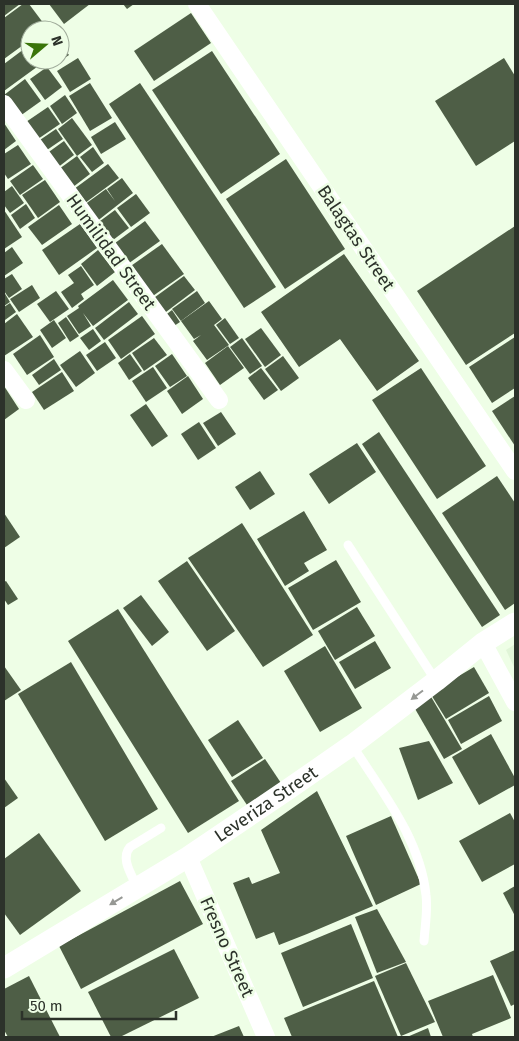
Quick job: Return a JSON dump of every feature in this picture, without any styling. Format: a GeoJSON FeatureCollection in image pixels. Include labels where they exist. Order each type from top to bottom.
{"type":"FeatureCollection","features":[{"type":"Feature","properties":{"kind":"street","name":"Balagtas Street"},"geometry":{"type":"LineString","coordinates":[[197,4],[515,472]]}},
{"type":"Feature","properties":{"kind":"street","name":"Humilidad Street"},"geometry":{"type":"LineString","coordinates":[[4,104],[218,400]]}},
{"type":"Feature","properties":{"kind":"street"},"geometry":{"type":"LineString","coordinates":[[4,370],[26,400]]}},
{"type":"Feature","properties":{"kind":"street","name":"Leveriza Street"},"geometry":{"type":"LineString","coordinates":[[4,968],[188,857],[290,788],[352,745],[483,643],[515,622]]}},
{"type":"Feature","properties":{"kind":"street"},"geometry":{"type":"LineString","coordinates":[[483,643],[515,702]]}},
{"type":"Feature","properties":{"kind":"street","name":"Fresno Street"},"geometry":{"type":"LineString","coordinates":[[188,857],[266,1037]]}},
{"type":"Feature","properties":{"kind":"lane"},"geometry":{"type":"LineString","coordinates":[[348,545],[436,681]]}},
{"type":"Feature","properties":{"kind":"lane"},"geometry":{"type":"LineString","coordinates":[[352,745],[399,817],[422,867],[427,897],[424,941]]}},
{"type":"Feature","properties":{"kind":"lane"},"geometry":{"type":"LineString","coordinates":[[138,888],[126,862],[127,850],[160,828]]}},
{"type":"Feature","properties":{"kind":"shaded area"},"geometry":{"type":"Polygon","coordinates":[[[515,644],[515,669],[506,650],[515,644]]]}},
{"type":"Feature","properties":{"kind":"building"},"geometry":{"type":"Polygon","coordinates":[[[4,4],[20,4],[4,16],[4,4]]]}},
{"type":"Feature","properties":{"kind":"building"},"geometry":{"type":"Polygon","coordinates":[[[23,4],[29,4],[41,20],[20,20],[20,47],[4,59],[4,18],[23,4]]]}},
{"type":"Feature","properties":{"kind":"building"},"geometry":{"type":"Polygon","coordinates":[[[49,4],[90,4],[69,20],[61,20],[49,4]]]}},
{"type":"Feature","properties":{"kind":"building"},"geometry":{"type":"Polygon","coordinates":[[[123,4],[134,4],[127,9],[123,4]]]}},
{"type":"Feature","properties":{"kind":"building"},"geometry":{"type":"Polygon","coordinates":[[[191,13],[211,43],[154,81],[134,51],[191,13]]]}},
{"type":"Feature","properties":{"kind":"building"},"geometry":{"type":"Polygon","coordinates":[[[212,51],[280,154],[221,194],[152,90],[212,51]]]}},
{"type":"Feature","properties":{"kind":"building"},"geometry":{"type":"Polygon","coordinates":[[[20,52],[20,70],[33,70],[4,91],[4,64],[20,52]]]}},
{"type":"Feature","properties":{"kind":"building"},"geometry":{"type":"Polygon","coordinates":[[[78,58],[91,79],[70,92],[57,71],[70,70],[70,63],[78,58]]]}},
{"type":"Feature","properties":{"kind":"building"},"geometry":{"type":"Polygon","coordinates":[[[504,58],[515,76],[515,141],[476,166],[435,101],[504,58]]]}},
{"type":"Feature","properties":{"kind":"building"},"geometry":{"type":"Polygon","coordinates":[[[43,70],[49,70],[62,87],[45,100],[30,79],[43,70]]]}},
{"type":"Feature","properties":{"kind":"building"},"geometry":{"type":"Polygon","coordinates":[[[25,79],[41,101],[20,116],[4,95],[25,79]]]}},
{"type":"Feature","properties":{"kind":"building"},"geometry":{"type":"Polygon","coordinates":[[[90,83],[112,118],[90,131],[69,96],[90,83]]]}},
{"type":"Feature","properties":{"kind":"building"},"geometry":{"type":"Polygon","coordinates":[[[140,83],[276,287],[244,308],[109,104],[140,83]]]}},
{"type":"Feature","properties":{"kind":"building"},"geometry":{"type":"Polygon","coordinates":[[[65,95],[77,113],[62,124],[50,106],[65,95]]]}},
{"type":"Feature","properties":{"kind":"building"},"geometry":{"type":"Polygon","coordinates":[[[48,107],[60,124],[35,141],[23,124],[48,107]]]}},
{"type":"Feature","properties":{"kind":"building"},"geometry":{"type":"Polygon","coordinates":[[[72,118],[92,145],[77,156],[58,129],[72,118]]]}},
{"type":"Feature","properties":{"kind":"building"},"geometry":{"type":"Polygon","coordinates":[[[115,122],[126,139],[101,154],[91,137],[115,122]]]}},
{"type":"Feature","properties":{"kind":"building"},"geometry":{"type":"Polygon","coordinates":[[[4,123],[16,141],[4,150],[4,123]]]}},
{"type":"Feature","properties":{"kind":"building"},"geometry":{"type":"Polygon","coordinates":[[[56,129],[63,139],[44,152],[37,142],[56,129]]]}},
{"type":"Feature","properties":{"kind":"building"},"geometry":{"type":"Polygon","coordinates":[[[64,141],[74,155],[57,168],[46,154],[64,141]]]}},
{"type":"Feature","properties":{"kind":"building"},"geometry":{"type":"Polygon","coordinates":[[[18,145],[31,164],[8,179],[4,173],[4,154],[18,145]]]}},
{"type":"Feature","properties":{"kind":"building"},"geometry":{"type":"Polygon","coordinates":[[[93,147],[104,163],[92,172],[80,157],[93,147]]]}},
{"type":"Feature","properties":{"kind":"building"},"geometry":{"type":"Polygon","coordinates":[[[77,156],[90,174],[73,187],[59,169],[77,156]]]}},
{"type":"Feature","properties":{"kind":"building"},"geometry":{"type":"Polygon","coordinates":[[[286,159],[345,249],[285,289],[226,199],[286,159]]]}},
{"type":"Feature","properties":{"kind":"building"},"geometry":{"type":"Polygon","coordinates":[[[108,164],[119,178],[85,203],[74,189],[108,164]]]}},
{"type":"Feature","properties":{"kind":"building"},"geometry":{"type":"Polygon","coordinates":[[[33,165],[43,179],[20,195],[10,181],[33,165]]]}},
{"type":"Feature","properties":{"kind":"building"},"geometry":{"type":"Polygon","coordinates":[[[122,178],[133,193],[96,222],[84,205],[106,189],[115,201],[107,189],[122,178]]]}},
{"type":"Feature","properties":{"kind":"building"},"geometry":{"type":"Polygon","coordinates":[[[45,180],[60,202],[38,218],[22,195],[45,180]]]}},
{"type":"Feature","properties":{"kind":"building"},"geometry":{"type":"Polygon","coordinates":[[[12,186],[24,203],[10,213],[4,205],[4,192],[12,186]]]}},
{"type":"Feature","properties":{"kind":"building"},"geometry":{"type":"Polygon","coordinates":[[[136,194],[150,213],[131,227],[117,208],[136,194]]]}},
{"type":"Feature","properties":{"kind":"building"},"geometry":{"type":"Polygon","coordinates":[[[26,204],[35,218],[20,229],[11,215],[26,204]]]}},
{"type":"Feature","properties":{"kind":"building"},"geometry":{"type":"Polygon","coordinates":[[[59,205],[72,224],[42,245],[28,227],[59,205]]]}},
{"type":"Feature","properties":{"kind":"building"},"geometry":{"type":"Polygon","coordinates":[[[4,210],[22,237],[4,249],[4,210]]]}},
{"type":"Feature","properties":{"kind":"building"},"geometry":{"type":"Polygon","coordinates":[[[115,210],[129,228],[109,243],[96,224],[115,210]]]}},
{"type":"Feature","properties":{"kind":"building"},"geometry":{"type":"Polygon","coordinates":[[[145,221],[160,241],[125,266],[111,246],[145,221]]]}},
{"type":"Feature","properties":{"kind":"building"},"geometry":{"type":"Polygon","coordinates":[[[80,224],[97,248],[59,275],[42,250],[80,224]]]}},
{"type":"Feature","properties":{"kind":"building"},"geometry":{"type":"Polygon","coordinates":[[[515,226],[515,333],[466,365],[417,291],[515,226]]]}},
{"type":"Feature","properties":{"kind":"building"},"geometry":{"type":"Polygon","coordinates":[[[162,244],[184,274],[150,298],[128,268],[162,244]]]}},
{"type":"Feature","properties":{"kind":"building"},"geometry":{"type":"Polygon","coordinates":[[[12,247],[23,263],[4,276],[4,253],[12,247]]]}},
{"type":"Feature","properties":{"kind":"building"},"geometry":{"type":"Polygon","coordinates":[[[98,250],[115,272],[97,286],[81,264],[98,250]]]}},
{"type":"Feature","properties":{"kind":"building"},"geometry":{"type":"Polygon","coordinates":[[[344,254],[419,361],[377,391],[340,339],[299,367],[261,312],[344,254]]]}},
{"type":"Feature","properties":{"kind":"building"},"geometry":{"type":"Polygon","coordinates":[[[81,266],[94,285],[81,294],[84,299],[72,308],[61,292],[74,283],[68,275],[81,266]]]}},
{"type":"Feature","properties":{"kind":"building"},"geometry":{"type":"Polygon","coordinates":[[[12,274],[22,289],[9,298],[4,291],[4,279],[12,274]]]}},
{"type":"Feature","properties":{"kind":"building"},"geometry":{"type":"Polygon","coordinates":[[[184,276],[195,290],[162,315],[151,300],[184,276]]]}},
{"type":"Feature","properties":{"kind":"building"},"geometry":{"type":"Polygon","coordinates":[[[113,280],[128,300],[93,326],[83,313],[91,326],[79,334],[67,316],[113,280]]]}},
{"type":"Feature","properties":{"kind":"building"},"geometry":{"type":"Polygon","coordinates":[[[32,285],[40,298],[19,312],[10,299],[32,285]]]}},
{"type":"Feature","properties":{"kind":"building"},"geometry":{"type":"Polygon","coordinates":[[[56,291],[69,309],[50,322],[37,304],[56,291]]]}},
{"type":"Feature","properties":{"kind":"building"},"geometry":{"type":"Polygon","coordinates":[[[197,291],[205,303],[181,321],[172,309],[197,291]]]}},
{"type":"Feature","properties":{"kind":"building"},"geometry":{"type":"Polygon","coordinates":[[[4,292],[10,302],[4,306],[4,292]]]}},
{"type":"Feature","properties":{"kind":"building"},"geometry":{"type":"Polygon","coordinates":[[[209,301],[222,319],[214,325],[229,345],[207,360],[193,341],[201,335],[194,339],[181,321],[209,301]]]}},
{"type":"Feature","properties":{"kind":"building"},"geometry":{"type":"Polygon","coordinates":[[[129,302],[138,314],[104,340],[95,328],[129,302]]]}},
{"type":"Feature","properties":{"kind":"building"},"geometry":{"type":"Polygon","coordinates":[[[10,303],[16,312],[5,320],[4,307],[10,303]]]}},
{"type":"Feature","properties":{"kind":"building"},"geometry":{"type":"Polygon","coordinates":[[[172,310],[180,322],[171,328],[163,317],[172,310]]]}},
{"type":"Feature","properties":{"kind":"building"},"geometry":{"type":"Polygon","coordinates":[[[17,314],[33,337],[4,356],[4,324],[17,314]]]}},
{"type":"Feature","properties":{"kind":"building"},"geometry":{"type":"Polygon","coordinates":[[[142,316],[155,334],[121,359],[108,340],[142,316]]]}},
{"type":"Feature","properties":{"kind":"building"},"geometry":{"type":"Polygon","coordinates":[[[66,317],[79,336],[70,342],[58,323],[66,317]]]}},
{"type":"Feature","properties":{"kind":"building"},"geometry":{"type":"Polygon","coordinates":[[[225,318],[239,338],[230,344],[216,325],[225,318]]]}},
{"type":"Feature","properties":{"kind":"building"},"geometry":{"type":"Polygon","coordinates":[[[54,320],[66,338],[52,348],[40,330],[54,320]]]}},
{"type":"Feature","properties":{"kind":"building"},"geometry":{"type":"Polygon","coordinates":[[[261,328],[281,355],[265,367],[245,339],[261,328]]]}},
{"type":"Feature","properties":{"kind":"building"},"geometry":{"type":"Polygon","coordinates":[[[93,329],[101,341],[89,350],[80,338],[93,329]]]}},
{"type":"Feature","properties":{"kind":"building"},"geometry":{"type":"Polygon","coordinates":[[[40,335],[54,357],[27,375],[13,354],[40,335]]]}},
{"type":"Feature","properties":{"kind":"building"},"geometry":{"type":"Polygon","coordinates":[[[515,337],[515,388],[492,403],[469,367],[515,337]]]}},
{"type":"Feature","properties":{"kind":"building"},"geometry":{"type":"Polygon","coordinates":[[[154,338],[167,355],[144,371],[132,353],[154,338]]]}},
{"type":"Feature","properties":{"kind":"building"},"geometry":{"type":"Polygon","coordinates":[[[242,338],[262,366],[250,374],[230,347],[242,338]]]}},
{"type":"Feature","properties":{"kind":"building"},"geometry":{"type":"Polygon","coordinates":[[[105,342],[116,358],[97,371],[86,355],[105,342]]]}},
{"type":"Feature","properties":{"kind":"building"},"geometry":{"type":"Polygon","coordinates":[[[228,346],[244,368],[220,385],[205,363],[228,346]]]}},
{"type":"Feature","properties":{"kind":"building"},"geometry":{"type":"Polygon","coordinates":[[[80,351],[95,373],[76,387],[60,365],[80,351]]]}},
{"type":"Feature","properties":{"kind":"building"},"geometry":{"type":"Polygon","coordinates":[[[130,354],[142,371],[129,380],[118,363],[130,354]]]}},
{"type":"Feature","properties":{"kind":"building"},"geometry":{"type":"Polygon","coordinates":[[[172,354],[187,376],[170,387],[155,366],[172,354]]]}},
{"type":"Feature","properties":{"kind":"building"},"geometry":{"type":"Polygon","coordinates":[[[283,356],[299,378],[281,391],[265,369],[283,356]]]}},
{"type":"Feature","properties":{"kind":"building"},"geometry":{"type":"Polygon","coordinates":[[[54,359],[61,370],[39,385],[32,375],[54,359]]]}},
{"type":"Feature","properties":{"kind":"building"},"geometry":{"type":"Polygon","coordinates":[[[153,367],[167,388],[146,402],[132,381],[153,367]]]}},
{"type":"Feature","properties":{"kind":"building"},"geometry":{"type":"Polygon","coordinates":[[[261,368],[278,390],[264,400],[248,378],[261,368]]]}},
{"type":"Feature","properties":{"kind":"building"},"geometry":{"type":"Polygon","coordinates":[[[421,368],[486,466],[437,499],[372,400],[421,368]]]}},
{"type":"Feature","properties":{"kind":"building"},"geometry":{"type":"Polygon","coordinates":[[[62,372],[74,391],[44,410],[32,392],[62,372]]]}},
{"type":"Feature","properties":{"kind":"building"},"geometry":{"type":"Polygon","coordinates":[[[188,376],[203,399],[182,414],[167,391],[188,376]]]}},
{"type":"Feature","properties":{"kind":"building"},"geometry":{"type":"Polygon","coordinates":[[[4,386],[19,409],[4,420],[4,386]]]}},
{"type":"Feature","properties":{"kind":"building"},"geometry":{"type":"Polygon","coordinates":[[[515,396],[515,446],[492,411],[515,396]]]}},
{"type":"Feature","properties":{"kind":"building"},"geometry":{"type":"Polygon","coordinates":[[[146,404],[168,436],[152,447],[130,415],[146,404]]]}},
{"type":"Feature","properties":{"kind":"building"},"geometry":{"type":"Polygon","coordinates":[[[221,412],[236,434],[218,446],[203,423],[221,412]]]}},
{"type":"Feature","properties":{"kind":"building"},"geometry":{"type":"Polygon","coordinates":[[[199,422],[216,448],[198,460],[181,434],[199,422]]]}},
{"type":"Feature","properties":{"kind":"building"},"geometry":{"type":"Polygon","coordinates":[[[379,432],[500,615],[482,627],[362,444],[379,432]]]}},
{"type":"Feature","properties":{"kind":"building"},"geometry":{"type":"Polygon","coordinates":[[[357,443],[376,472],[329,504],[309,474],[357,443]]]}},
{"type":"Feature","properties":{"kind":"building"},"geometry":{"type":"Polygon","coordinates":[[[260,471],[275,494],[250,510],[235,487],[260,471]]]}},
{"type":"Feature","properties":{"kind":"building"},"geometry":{"type":"Polygon","coordinates":[[[497,476],[515,503],[515,603],[505,610],[442,513],[497,476]]]}},
{"type":"Feature","properties":{"kind":"building"},"geometry":{"type":"Polygon","coordinates":[[[304,511],[327,550],[304,563],[309,571],[285,586],[257,539],[304,511]]]}},
{"type":"Feature","properties":{"kind":"building"},"geometry":{"type":"Polygon","coordinates":[[[4,513],[20,537],[4,548],[4,513]]]}},
{"type":"Feature","properties":{"kind":"building"},"geometry":{"type":"Polygon","coordinates":[[[242,523],[313,635],[263,667],[188,558],[242,523]]]}},
{"type":"Feature","properties":{"kind":"building"},"geometry":{"type":"Polygon","coordinates":[[[336,560],[361,602],[313,630],[288,588],[336,560]]]}},
{"type":"Feature","properties":{"kind":"building"},"geometry":{"type":"Polygon","coordinates":[[[187,561],[235,631],[207,651],[158,581],[187,561]]]}},
{"type":"Feature","properties":{"kind":"building"},"geometry":{"type":"Polygon","coordinates":[[[6,581],[18,599],[8,605],[4,599],[4,582],[6,581]]]}},
{"type":"Feature","properties":{"kind":"building"},"geometry":{"type":"Polygon","coordinates":[[[141,595],[169,632],[152,646],[123,608],[141,595]]]}},
{"type":"Feature","properties":{"kind":"building"},"geometry":{"type":"Polygon","coordinates":[[[357,607],[375,636],[335,660],[318,631],[357,607]]]}},
{"type":"Feature","properties":{"kind":"building"},"geometry":{"type":"Polygon","coordinates":[[[118,609],[239,801],[188,833],[68,641],[118,609]]]}},
{"type":"Feature","properties":{"kind":"building"},"geometry":{"type":"Polygon","coordinates":[[[375,641],[391,668],[355,689],[339,662],[375,641]]]}},
{"type":"Feature","properties":{"kind":"building"},"geometry":{"type":"Polygon","coordinates":[[[325,646],[362,708],[320,732],[284,671],[325,646]]]}},
{"type":"Feature","properties":{"kind":"building"},"geometry":{"type":"Polygon","coordinates":[[[71,662],[158,809],[105,841],[18,694],[71,662]]]}},
{"type":"Feature","properties":{"kind":"building"},"geometry":{"type":"Polygon","coordinates":[[[4,666],[21,690],[4,701],[4,666]]]}},
{"type":"Feature","properties":{"kind":"building"},"geometry":{"type":"Polygon","coordinates":[[[474,667],[489,693],[446,719],[430,693],[474,667]]]}},
{"type":"Feature","properties":{"kind":"building"},"geometry":{"type":"Polygon","coordinates":[[[430,695],[462,749],[444,759],[414,707],[430,695]]]}},
{"type":"Feature","properties":{"kind":"building"},"geometry":{"type":"Polygon","coordinates":[[[489,696],[502,721],[461,744],[448,720],[489,696]]]}},
{"type":"Feature","properties":{"kind":"building"},"geometry":{"type":"Polygon","coordinates":[[[238,720],[263,758],[232,777],[208,740],[238,720]]]}},
{"type":"Feature","properties":{"kind":"building"},"geometry":{"type":"Polygon","coordinates":[[[491,734],[515,778],[515,785],[479,805],[452,757],[491,734]]]}},
{"type":"Feature","properties":{"kind":"building"},"geometry":{"type":"Polygon","coordinates":[[[429,741],[453,783],[418,800],[399,748],[429,741]]]}},
{"type":"Feature","properties":{"kind":"building"},"geometry":{"type":"Polygon","coordinates":[[[265,759],[281,783],[247,805],[231,781],[265,759]]]}},
{"type":"Feature","properties":{"kind":"building"},"geometry":{"type":"Polygon","coordinates":[[[4,778],[18,798],[4,808],[4,778]]]}},
{"type":"Feature","properties":{"kind":"building"},"geometry":{"type":"Polygon","coordinates":[[[317,791],[373,906],[279,945],[274,932],[256,939],[233,883],[249,877],[252,884],[280,873],[261,830],[317,791]]]}},
{"type":"Feature","properties":{"kind":"building"},"geometry":{"type":"Polygon","coordinates":[[[510,813],[515,822],[515,864],[482,882],[459,841],[510,813]]]}},
{"type":"Feature","properties":{"kind":"building"},"geometry":{"type":"Polygon","coordinates":[[[391,816],[421,884],[376,905],[346,836],[391,816]]]}},
{"type":"Feature","properties":{"kind":"building"},"geometry":{"type":"Polygon","coordinates":[[[39,833],[81,891],[20,935],[4,913],[4,859],[39,833]]]}},
{"type":"Feature","properties":{"kind":"building"},"geometry":{"type":"Polygon","coordinates":[[[180,881],[203,924],[81,989],[59,946],[180,881]]]}},
{"type":"Feature","properties":{"kind":"building"},"geometry":{"type":"Polygon","coordinates":[[[515,886],[515,916],[503,893],[515,886]]]}},
{"type":"Feature","properties":{"kind":"building"},"geometry":{"type":"Polygon","coordinates":[[[377,909],[406,962],[377,973],[355,917],[377,909]]]}},
{"type":"Feature","properties":{"kind":"building"},"geometry":{"type":"Polygon","coordinates":[[[351,924],[373,978],[303,1007],[281,953],[351,924]]]}},
{"type":"Feature","properties":{"kind":"building"},"geometry":{"type":"Polygon","coordinates":[[[174,949],[199,998],[120,1037],[111,1037],[88,992],[174,949]]]}},
{"type":"Feature","properties":{"kind":"building"},"geometry":{"type":"Polygon","coordinates":[[[515,950],[515,1004],[511,1006],[490,961],[515,950]]]}},
{"type":"Feature","properties":{"kind":"building"},"geometry":{"type":"Polygon","coordinates":[[[406,963],[435,1022],[401,1036],[375,976],[406,963]]]}},
{"type":"Feature","properties":{"kind":"building"},"geometry":{"type":"Polygon","coordinates":[[[493,975],[511,1018],[472,1034],[473,1037],[443,1037],[428,1001],[493,975]]]}},
{"type":"Feature","properties":{"kind":"building"},"geometry":{"type":"Polygon","coordinates":[[[29,976],[60,1037],[8,1037],[4,1030],[4,989],[29,976]]]}},
{"type":"Feature","properties":{"kind":"building"},"geometry":{"type":"Polygon","coordinates":[[[374,981],[398,1037],[292,1037],[284,1018],[374,981]]]}},
{"type":"Feature","properties":{"kind":"building"},"geometry":{"type":"Polygon","coordinates":[[[239,1026],[244,1037],[211,1037],[239,1026]]]}},
{"type":"Feature","properties":{"kind":"building"},"geometry":{"type":"Polygon","coordinates":[[[428,1028],[431,1037],[407,1037],[428,1028]]]}}]}
